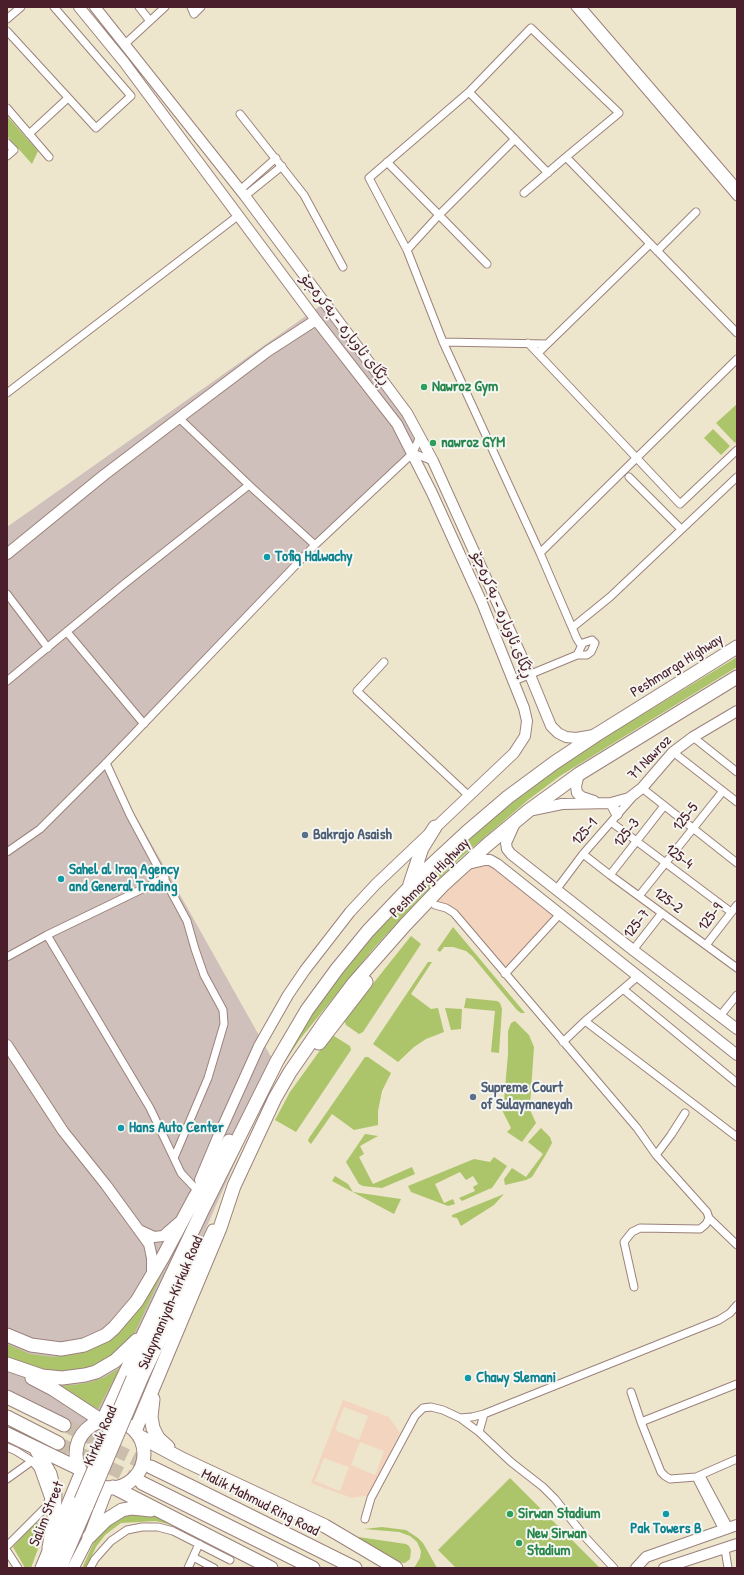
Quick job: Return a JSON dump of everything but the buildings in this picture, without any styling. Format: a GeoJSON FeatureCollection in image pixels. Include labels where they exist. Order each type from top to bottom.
{"type":"FeatureCollection","features":[{"type":"Feature","properties":{"kind":"highway","name":"Peshmarga Highway"},"geometry":{"type":"LineString","coordinates":[[102,1421],[132,1380],[144,1333],[202,1211],[277,1061],[307,1010],[337,969],[368,931],[426,870],[467,832],[508,798],[554,763],[596,735],[737,647]]}},
{"type":"Feature","properties":{"kind":"highway","name":"Peshmarga Highway"},"geometry":{"type":"LineString","coordinates":[[234,1186],[275,1098],[290,1072],[340,1001],[368,966],[422,906],[464,865],[528,811],[579,774],[737,677]]}},
{"type":"Feature","properties":{"kind":"highway"},"geometry":{"type":"LineString","coordinates":[[405,892],[412,878],[422,848],[435,828]]}},
{"type":"Feature","properties":{"kind":"highway"},"geometry":{"type":"LineString","coordinates":[[290,1072],[316,1047],[375,970],[478,860],[498,835]]}},
{"type":"Feature","properties":{"kind":"highway"},"geometry":{"type":"LineString","coordinates":[[7,1335],[31,1345],[49,1349],[72,1348],[94,1341],[106,1335],[122,1321],[137,1301],[152,1276],[186,1215],[277,1061]]}},
{"type":"Feature","properties":{"kind":"highway","name":"Sulaymaniyah-Kirkuk Road"},"geometry":{"type":"LineString","coordinates":[[137,1434],[155,1383],[220,1228],[234,1186]]}},
{"type":"Feature","properties":{"kind":"highway"},"geometry":{"type":"LineString","coordinates":[[7,1364],[42,1376],[62,1378],[85,1375],[96,1372],[115,1361],[144,1333]]}},
{"type":"Feature","properties":{"kind":"highway"},"geometry":{"type":"LineString","coordinates":[[7,1364],[53,1389],[102,1421]]}},
{"type":"Feature","properties":{"kind":"highway"},"geometry":{"type":"LineString","coordinates":[[132,1380],[119,1393],[120,1398],[124,1403],[132,1406],[142,1401],[155,1383]]}},
{"type":"Feature","properties":{"kind":"highway"},"geometry":{"type":"LineString","coordinates":[[155,1383],[151,1413],[154,1428],[158,1438],[184,1460]]}},
{"type":"Feature","properties":{"kind":"highway"},"geometry":{"type":"LineString","coordinates":[[7,1397],[64,1425]]}},
{"type":"Feature","properties":{"kind":"highway"},"geometry":{"type":"LineString","coordinates":[[7,1417],[58,1443]]}},
{"type":"Feature","properties":{"kind":"highway"},"geometry":{"type":"LineString","coordinates":[[271,1568],[111,1487],[100,1486],[91,1482],[80,1470],[76,1454],[79,1440],[88,1428],[102,1421],[113,1420],[122,1422],[137,1434],[184,1460],[325,1526],[396,1568]]}},
{"type":"Feature","properties":{"kind":"highway"},"geometry":{"type":"LineString","coordinates":[[7,1434],[34,1455],[50,1474],[55,1494],[54,1520],[49,1548]]}},
{"type":"Feature","properties":{"kind":"highway"},"geometry":{"type":"LineString","coordinates":[[111,1487],[129,1481],[140,1469],[144,1452],[137,1434]]}},
{"type":"Feature","properties":{"kind":"highway"},"geometry":{"type":"LineString","coordinates":[[34,1455],[80,1470]]}},
{"type":"Feature","properties":{"kind":"highway","name":"Malik Mahmud Ring Road"},"geometry":{"type":"LineString","coordinates":[[151,1468],[188,1484],[217,1500],[355,1568]]}},
{"type":"Feature","properties":{"kind":"highway"},"geometry":{"type":"LineString","coordinates":[[142,1484],[313,1568]]}},
{"type":"Feature","properties":{"kind":"highway"},"geometry":{"type":"LineString","coordinates":[[180,1503],[187,1503],[193,1499],[193,1491],[188,1484]]}},
{"type":"Feature","properties":{"kind":"highway"},"geometry":{"type":"LineString","coordinates":[[208,1517],[205,1511],[206,1505],[210,1501],[217,1500]]}},
{"type":"Feature","properties":{"kind":"highway"},"geometry":{"type":"LineString","coordinates":[[89,1537],[106,1520],[122,1510],[132,1508],[158,1511]]}},
{"type":"Feature","properties":{"kind":"main road","name":"ڕێگای ئاوبارە - بەکرەجۆ"},"geometry":{"type":"LineString","coordinates":[[79,7],[124,62],[316,320],[383,404],[403,433],[482,603],[524,708],[527,729],[522,742],[510,758],[376,884],[350,912],[326,941],[288,995],[259,1046],[218,1137],[186,1215]]}},
{"type":"Feature","properties":{"kind":"main road"},"geometry":{"type":"LineString","coordinates":[[96,7],[242,193],[348,336],[400,403],[415,426],[435,465],[530,675],[549,722],[558,733],[572,738],[596,735]]}},
{"type":"Feature","properties":{"kind":"main road"},"geometry":{"type":"LineString","coordinates":[[124,62],[131,64],[134,62],[134,55]]}},
{"type":"Feature","properties":{"kind":"main road"},"geometry":{"type":"LineString","coordinates":[[136,78],[136,74],[139,70],[147,72]]}},
{"type":"Feature","properties":{"kind":"main road"},"geometry":{"type":"LineString","coordinates":[[7,554],[104,475],[179,418],[268,351],[316,320]]}},
{"type":"Feature","properties":{"kind":"main road"},"geometry":{"type":"LineString","coordinates":[[403,433],[410,432],[415,426]]}},
{"type":"Feature","properties":{"kind":"main road"},"geometry":{"type":"LineString","coordinates":[[423,474],[435,465]]}},
{"type":"Feature","properties":{"kind":"main road","name":"71 Nawroz"},"geometry":{"type":"LineString","coordinates":[[528,811],[562,804],[606,803],[629,798],[639,791],[673,752],[693,737],[737,711]]}},
{"type":"Feature","properties":{"kind":"main road"},"geometry":{"type":"LineString","coordinates":[[579,774],[576,786],[579,795],[606,803],[614,818]]}},
{"type":"Feature","properties":{"kind":"main road"},"geometry":{"type":"LineString","coordinates":[[516,821],[506,842],[507,849],[511,854],[631,948],[737,1028]]}},
{"type":"Feature","properties":{"kind":"main road"},"geometry":{"type":"LineString","coordinates":[[464,865],[478,860],[492,861],[737,1055]]}},
{"type":"Feature","properties":{"kind":"main road"},"geometry":{"type":"LineString","coordinates":[[532,892],[543,880]]}},
{"type":"Feature","properties":{"kind":"main road"},"geometry":{"type":"LineString","coordinates":[[7,1045],[63,1132],[149,1244],[152,1258],[152,1276]]}},
{"type":"Feature","properties":{"kind":"main road"},"geometry":{"type":"LineString","coordinates":[[61,1568],[84,1503],[132,1380],[235,1147]]}},
{"type":"Feature","properties":{"kind":"main road"},"geometry":{"type":"LineString","coordinates":[[132,1380],[234,1186]]}},
{"type":"Feature","properties":{"kind":"main road"},"geometry":{"type":"LineString","coordinates":[[139,1230],[154,1237],[163,1236],[186,1215]]}},
{"type":"Feature","properties":{"kind":"main road","name":"Salim Street"},"geometry":{"type":"LineString","coordinates":[[41,1568],[80,1470]]}},
{"type":"Feature","properties":{"kind":"main road"},"geometry":{"type":"LineString","coordinates":[[73,1568],[89,1537],[111,1487]]}},
{"type":"Feature","properties":{"kind":"main road"},"geometry":{"type":"LineString","coordinates":[[65,1507],[77,1498],[82,1498],[92,1504],[97,1516]]}},
{"type":"Feature","properties":{"kind":"main road","name":"Salim Street"},"geometry":{"type":"LineString","coordinates":[[50,1568],[84,1503]]}},
{"type":"Feature","properties":{"kind":"main road"},"geometry":{"type":"LineString","coordinates":[[636,1568],[646,1557],[730,1528]]}},
{"type":"Feature","properties":{"kind":"main road"},"geometry":{"type":"LineString","coordinates":[[664,1568],[737,1544]]}},
{"type":"Feature","properties":{"kind":"street"},"geometry":{"type":"LineString","coordinates":[[7,19],[21,7]]}},
{"type":"Feature","properties":{"kind":"street"},"geometry":{"type":"LineString","coordinates":[[7,31],[96,128],[131,96],[54,7]]}},
{"type":"Feature","properties":{"kind":"street"},"geometry":{"type":"LineString","coordinates":[[139,7],[150,21]]}},
{"type":"Feature","properties":{"kind":"street"},"geometry":{"type":"LineString","coordinates":[[125,44],[165,7]]}},
{"type":"Feature","properties":{"kind":"street"},"geometry":{"type":"LineString","coordinates":[[191,7],[194,14],[201,7]]}},
{"type":"Feature","properties":{"kind":"street"},"geometry":{"type":"LineString","coordinates":[[575,7],[737,197]]}},
{"type":"Feature","properties":{"kind":"street"},"geometry":{"type":"LineString","coordinates":[[582,7],[737,187]]}},
{"type":"Feature","properties":{"kind":"street"},"geometry":{"type":"LineString","coordinates":[[524,193],[619,113],[531,28],[469,92],[369,178],[407,250],[443,342],[581,646]]}},
{"type":"Feature","properties":{"kind":"street"},"geometry":{"type":"LineString","coordinates":[[469,92],[548,172]]}},
{"type":"Feature","properties":{"kind":"street"},"geometry":{"type":"LineString","coordinates":[[29,134],[68,98]]}},
{"type":"Feature","properties":{"kind":"street"},"geometry":{"type":"LineString","coordinates":[[7,108],[49,157]]}},
{"type":"Feature","properties":{"kind":"street"},"geometry":{"type":"LineString","coordinates":[[240,114],[304,195],[344,267]]}},
{"type":"Feature","properties":{"kind":"street"},"geometry":{"type":"LineString","coordinates":[[407,250],[439,215],[515,139]]}},
{"type":"Feature","properties":{"kind":"street"},"geometry":{"type":"LineString","coordinates":[[7,143],[14,150],[7,156]]}},
{"type":"Feature","properties":{"kind":"street"},"geometry":{"type":"LineString","coordinates":[[566,157],[737,333]]}},
{"type":"Feature","properties":{"kind":"street"},"geometry":{"type":"LineString","coordinates":[[242,193],[276,158]]}},
{"type":"Feature","properties":{"kind":"street"},"geometry":{"type":"LineString","coordinates":[[387,162],[487,264]]}},
{"type":"Feature","properties":{"kind":"street"},"geometry":{"type":"LineString","coordinates":[[242,193],[282,166]]}},
{"type":"Feature","properties":{"kind":"street"},"geometry":{"type":"LineString","coordinates":[[657,251],[696,212]]}},
{"type":"Feature","properties":{"kind":"street"},"geometry":{"type":"LineString","coordinates":[[7,393],[239,215]]}},
{"type":"Feature","properties":{"kind":"street"},"geometry":{"type":"LineString","coordinates":[[538,353],[650,244]]}},
{"type":"Feature","properties":{"kind":"street"},"geometry":{"type":"LineString","coordinates":[[443,342],[547,344]]}},
{"type":"Feature","properties":{"kind":"street"},"geometry":{"type":"LineString","coordinates":[[528,343],[680,504],[737,450]]}},
{"type":"Feature","properties":{"kind":"street"},"geometry":{"type":"LineString","coordinates":[[540,553],[737,359]]}},
{"type":"Feature","properties":{"kind":"street"},"geometry":{"type":"LineString","coordinates":[[179,418],[248,485],[315,545]]}},
{"type":"Feature","properties":{"kind":"street"},"geometry":{"type":"LineString","coordinates":[[7,852],[40,829],[106,763],[315,545],[413,453],[420,436]]}},
{"type":"Feature","properties":{"kind":"street"},"geometry":{"type":"LineString","coordinates":[[413,453],[435,465]]}},
{"type":"Feature","properties":{"kind":"street"},"geometry":{"type":"LineString","coordinates":[[630,477],[681,529]]}},
{"type":"Feature","properties":{"kind":"street"},"geometry":{"type":"LineString","coordinates":[[573,627],[610,597],[737,477]]}},
{"type":"Feature","properties":{"kind":"street"},"geometry":{"type":"LineString","coordinates":[[7,681],[248,485]]}},
{"type":"Feature","properties":{"kind":"street"},"geometry":{"type":"LineString","coordinates":[[7,594],[48,648]]}},
{"type":"Feature","properties":{"kind":"street"},"geometry":{"type":"LineString","coordinates":[[67,632],[144,724]]}},
{"type":"Feature","properties":{"kind":"street"},"geometry":{"type":"LineString","coordinates":[[514,681],[577,654],[585,655],[590,653],[594,642],[584,642],[577,654]]}},
{"type":"Feature","properties":{"kind":"street"},"geometry":{"type":"LineString","coordinates":[[384,662],[357,691],[469,796]]}},
{"type":"Feature","properties":{"kind":"street"},"geometry":{"type":"LineString","coordinates":[[693,737],[737,772]]}},
{"type":"Feature","properties":{"kind":"street"},"geometry":{"type":"LineString","coordinates":[[673,752],[737,802]]}},
{"type":"Feature","properties":{"kind":"street"},"geometry":{"type":"LineString","coordinates":[[106,763],[130,814],[187,921],[204,975],[223,1010],[224,1024],[208,1078],[174,1158]]}},
{"type":"Feature","properties":{"kind":"street"},"geometry":{"type":"LineString","coordinates":[[639,791],[664,806],[737,864]]}},
{"type":"Feature","properties":{"kind":"street","name":"125-1"},"geometry":{"type":"LineString","coordinates":[[556,890],[583,854],[639,791]]}},
{"type":"Feature","properties":{"kind":"street","name":"125-5"},"geometry":{"type":"LineString","coordinates":[[639,896],[723,791]]}},
{"type":"Feature","properties":{"kind":"street","name":"125-3"},"geometry":{"type":"LineString","coordinates":[[610,875],[664,806]]}},
{"type":"Feature","properties":{"kind":"street","name":"125-4"},"geometry":{"type":"LineString","coordinates":[[614,818],[637,841],[732,912]]}},
{"type":"Feature","properties":{"kind":"street","name":"125-2"},"geometry":{"type":"LineString","coordinates":[[583,854],[737,968]]}},
{"type":"Feature","properties":{"kind":"street"},"geometry":{"type":"LineString","coordinates":[[7,957],[47,935],[165,878]]}},
{"type":"Feature","properties":{"kind":"street"},"geometry":{"type":"LineString","coordinates":[[435,905],[446,908],[454,913],[637,1128],[656,1155],[707,1212],[709,1218],[737,1245]]}},
{"type":"Feature","properties":{"kind":"street","name":"125-9"},"geometry":{"type":"LineString","coordinates":[[706,945],[737,905]]}},
{"type":"Feature","properties":{"kind":"street","name":"125-7"},"geometry":{"type":"LineString","coordinates":[[631,948],[662,913]]}},
{"type":"Feature","properties":{"kind":"street"},"geometry":{"type":"LineString","coordinates":[[505,974],[560,914]]}},
{"type":"Feature","properties":{"kind":"street"},"geometry":{"type":"LineString","coordinates":[[47,935],[150,1108],[181,1173],[196,1189]]}},
{"type":"Feature","properties":{"kind":"street"},"geometry":{"type":"LineString","coordinates":[[563,1042],[585,1021],[637,977]]}},
{"type":"Feature","properties":{"kind":"street"},"geometry":{"type":"LineString","coordinates":[[624,989],[737,1083]]}},
{"type":"Feature","properties":{"kind":"street"},"geometry":{"type":"LineString","coordinates":[[720,1016],[737,995]]}},
{"type":"Feature","properties":{"kind":"street"},"geometry":{"type":"LineString","coordinates":[[585,1021],[737,1138]]}},
{"type":"Feature","properties":{"kind":"street"},"geometry":{"type":"LineString","coordinates":[[656,1155],[685,1113]]}},
{"type":"Feature","properties":{"kind":"street"},"geometry":{"type":"LineString","coordinates":[[634,1287],[624,1247],[624,1242],[629,1235],[640,1228],[700,1229],[706,1224],[709,1218]]}},
{"type":"Feature","properties":{"kind":"street"},"geometry":{"type":"LineString","coordinates":[[460,1418],[484,1414],[719,1320],[730,1313],[737,1306]]}},
{"type":"Feature","properties":{"kind":"street"},"geometry":{"type":"LineString","coordinates":[[641,1422],[737,1384]]}},
{"type":"Feature","properties":{"kind":"street"},"geometry":{"type":"LineString","coordinates":[[631,1392],[661,1472],[665,1476],[670,1479],[699,1476],[737,1459]]}},
{"type":"Feature","properties":{"kind":"street"},"geometry":{"type":"LineString","coordinates":[[365,1519],[371,1498],[417,1412],[423,1408],[431,1406],[460,1418],[479,1432],[511,1462],[549,1492],[585,1537],[614,1568]]}},
{"type":"Feature","properties":{"kind":"street"},"geometry":{"type":"LineString","coordinates":[[479,1432],[484,1414]]}},
{"type":"Feature","properties":{"kind":"street"},"geometry":{"type":"LineString","coordinates":[[7,1447],[16,1451],[34,1455]]}},
{"type":"Feature","properties":{"kind":"street"},"geometry":{"type":"LineString","coordinates":[[7,1479],[34,1455]]}},
{"type":"Feature","properties":{"kind":"street"},"geometry":{"type":"LineString","coordinates":[[7,1546],[46,1507],[49,1499],[34,1455]]}},
{"type":"Feature","properties":{"kind":"street"},"geometry":{"type":"LineString","coordinates":[[699,1476],[730,1528]]}},
{"type":"Feature","properties":{"kind":"street"},"geometry":{"type":"LineString","coordinates":[[90,1568],[99,1554],[120,1533],[135,1528],[150,1526],[166,1528],[230,1560]]}},
{"type":"Feature","properties":{"kind":"street"},"geometry":{"type":"LineString","coordinates":[[188,1568],[199,1544]]}},
{"type":"Feature","properties":{"kind":"street"},"geometry":{"type":"LineString","coordinates":[[725,1548],[728,1568]]}},
{"type":"Feature","properties":{"kind":"street"},"geometry":{"type":"LineString","coordinates":[[7,1551],[18,1568]]}},
{"type":"Feature","properties":{"kind":"street"},"geometry":{"type":"LineString","coordinates":[[193,1557],[214,1568]]}},
{"type":"Feature","properties":{"kind":"shaded area"},"geometry":{"type":"Polygon","coordinates":[[[320,306],[403,417],[419,448],[332,529],[106,763],[279,1071],[240,1151],[108,1451],[7,1402],[7,527],[320,306]]]}},
{"type":"Feature","properties":{"kind":"shaded area"},"geometry":{"type":"Polygon","coordinates":[[[485,860],[560,914],[505,974],[454,913],[436,903],[478,861],[485,860]]]}},
{"type":"Feature","properties":{"kind":"shaded area"},"geometry":{"type":"Polygon","coordinates":[[[343,1400],[389,1417],[400,1433],[369,1495],[352,1498],[311,1483],[343,1400]],[[344,1407],[335,1430],[359,1440],[368,1416],[344,1407]],[[360,1442],[351,1465],[375,1475],[384,1451],[360,1442]],[[324,1458],[315,1481],[340,1491],[349,1467],[324,1458]]]}},
{"type":"Feature","properties":{"kind":"green space"},"geometry":{"type":"Polygon","coordinates":[[[7,116],[38,151],[32,164],[7,136],[7,116]]]}},
{"type":"Feature","properties":{"kind":"green space"},"geometry":{"type":"Polygon","coordinates":[[[737,404],[737,441],[735,443],[716,423],[737,404]]]}},
{"type":"Feature","properties":{"kind":"green space"},"geometry":{"type":"Polygon","coordinates":[[[713,429],[730,446],[721,455],[704,438],[713,429]]]}},
{"type":"Feature","properties":{"kind":"green space"},"geometry":{"type":"Polygon","coordinates":[[[737,657],[737,667],[560,776],[528,800],[458,860],[420,898],[374,948],[300,1039],[282,1066],[280,1065],[312,1010],[364,943],[434,870],[482,826],[551,770],[737,657]]]}},
{"type":"Feature","properties":{"kind":"green space"},"geometry":{"type":"Polygon","coordinates":[[[453,927],[525,1013],[521,1013],[517,1010],[472,956],[466,951],[453,947],[444,947],[440,952],[437,950],[453,927]]]}},
{"type":"Feature","properties":{"kind":"green space"},"geometry":{"type":"Polygon","coordinates":[[[411,936],[421,944],[363,1032],[359,1034],[346,1025],[344,1020],[411,936]]]}},
{"type":"Feature","properties":{"kind":"green space"},"geometry":{"type":"Polygon","coordinates":[[[428,962],[432,962],[411,994],[431,1009],[438,1008],[444,1032],[426,1039],[414,1047],[398,1062],[373,1044],[428,962]]]}},
{"type":"Feature","properties":{"kind":"green space"},"geometry":{"type":"Polygon","coordinates":[[[466,998],[497,1001],[500,1003],[502,1009],[499,1053],[491,1052],[495,1011],[464,1008],[466,998]]]}},
{"type":"Feature","properties":{"kind":"green space"},"geometry":{"type":"Polygon","coordinates":[[[445,1008],[462,1009],[461,1029],[451,1030],[445,1008]]]}},
{"type":"Feature","properties":{"kind":"green space"},"geometry":{"type":"Polygon","coordinates":[[[515,1021],[529,1035],[534,1047],[530,1105],[531,1112],[536,1123],[522,1142],[507,1132],[511,1128],[503,1112],[508,1054],[508,1031],[511,1023],[515,1021]]]}},
{"type":"Feature","properties":{"kind":"green space"},"geometry":{"type":"Polygon","coordinates":[[[334,1036],[350,1046],[351,1050],[296,1132],[275,1120],[290,1092],[326,1042],[330,1037],[334,1036]]]}},
{"type":"Feature","properties":{"kind":"green space"},"geometry":{"type":"Polygon","coordinates":[[[365,1057],[368,1057],[391,1073],[382,1091],[378,1111],[378,1125],[354,1130],[332,1114],[311,1144],[308,1141],[309,1138],[365,1057]]]}},
{"type":"Feature","properties":{"kind":"green space"},"geometry":{"type":"Polygon","coordinates":[[[541,1128],[550,1137],[552,1143],[532,1177],[505,1185],[504,1179],[512,1168],[526,1177],[543,1154],[528,1142],[541,1128]]]}},
{"type":"Feature","properties":{"kind":"green space"},"geometry":{"type":"Polygon","coordinates":[[[365,1134],[378,1136],[360,1146],[364,1154],[359,1157],[373,1184],[412,1167],[415,1174],[382,1188],[363,1186],[359,1184],[346,1162],[365,1134]]]}},
{"type":"Feature","properties":{"kind":"green space"},"geometry":{"type":"Polygon","coordinates":[[[494,1157],[507,1166],[492,1188],[462,1201],[459,1198],[475,1191],[473,1187],[478,1184],[473,1176],[466,1180],[460,1172],[435,1184],[444,1203],[453,1199],[455,1204],[448,1206],[411,1192],[408,1186],[474,1159],[490,1162],[494,1157]]]}},
{"type":"Feature","properties":{"kind":"green space"},"geometry":{"type":"Polygon","coordinates":[[[335,1176],[348,1184],[353,1192],[401,1199],[394,1214],[332,1181],[335,1176]]]}},
{"type":"Feature","properties":{"kind":"green space"},"geometry":{"type":"Polygon","coordinates":[[[504,1194],[494,1205],[461,1226],[457,1218],[452,1217],[452,1215],[504,1194]]]}},
{"type":"Feature","properties":{"kind":"green space"},"geometry":{"type":"Polygon","coordinates":[[[178,1239],[135,1332],[120,1350],[103,1362],[81,1369],[60,1372],[39,1370],[7,1359],[7,1344],[30,1354],[53,1357],[79,1354],[98,1345],[178,1239]]]}},
{"type":"Feature","properties":{"kind":"green space"},"geometry":{"type":"Polygon","coordinates":[[[120,1368],[98,1409],[56,1386],[91,1382],[105,1377],[120,1368]]]}},
{"type":"Feature","properties":{"kind":"green space","name":"Sirwan Stadium"},"geometry":{"type":"Polygon","coordinates":[[[510,1478],[600,1568],[456,1568],[438,1550],[510,1478]]]}},
{"type":"Feature","properties":{"kind":"green space"},"geometry":{"type":"Polygon","coordinates":[[[135,1512],[152,1515],[175,1523],[226,1552],[168,1524],[156,1521],[121,1523],[105,1535],[96,1547],[86,1568],[82,1568],[95,1540],[109,1522],[135,1512]]]}},
{"type":"Feature","properties":{"kind":"green space"},"geometry":{"type":"Polygon","coordinates":[[[35,1522],[44,1526],[45,1530],[31,1568],[25,1568],[13,1547],[35,1522]]]}},
{"type":"Feature","properties":{"kind":"green space"},"geometry":{"type":"Polygon","coordinates":[[[382,1527],[406,1530],[418,1538],[423,1543],[437,1568],[414,1568],[420,1558],[421,1551],[417,1542],[410,1536],[399,1532],[364,1529],[382,1527]]]}},
{"type":"Feature","properties":{"kind":"green space"},"geometry":{"type":"Polygon","coordinates":[[[345,1535],[406,1544],[411,1550],[410,1559],[405,1563],[397,1562],[345,1535]]]}},
{"type":"Feature","properties":{"kind":"tunnel"},"geometry":{"type":"LineString","coordinates":[[64,1425],[151,1467]]}},
{"type":"Feature","properties":{"kind":"tunnel"},"geometry":{"type":"LineString","coordinates":[[58,1443],[142,1483]]}},
{"type":"Feature","properties":{"kind":"place","name":"Nawroz Gym"},"geometry":{"type":"Point","coordinates":[424,387]}},
{"type":"Feature","properties":{"kind":"place","name":"nawroz GYM"},"geometry":{"type":"Point","coordinates":[433,443]}},
{"type":"Feature","properties":{"kind":"place","name":"Tofiq Halwachy"},"geometry":{"type":"Point","coordinates":[267,557]}},
{"type":"Feature","properties":{"kind":"place","name":"Bakrajo Asaish"},"geometry":{"type":"Point","coordinates":[305,835]}},
{"type":"Feature","properties":{"kind":"place","name":"Sahel al Iraq Agency and General Trading"},"geometry":{"type":"Point","coordinates":[61,879]}},
{"type":"Feature","properties":{"kind":"place","name":"Supreme Court of Sulaymaneyah"},"geometry":{"type":"Point","coordinates":[473,1097]}},
{"type":"Feature","properties":{"kind":"place","name":"Hans Auto Center"},"geometry":{"type":"Point","coordinates":[121,1128]}},
{"type":"Feature","properties":{"kind":"place","name":"Chawy Slemani"},"geometry":{"type":"Point","coordinates":[468,1378]}},
{"type":"Feature","properties":{"kind":"place","name":"Sirwan Stadium"},"geometry":{"type":"Point","coordinates":[510,1514]}},
{"type":"Feature","properties":{"kind":"place","name":"Pak Towers B"},"geometry":{"type":"Point","coordinates":[666,1514]}},
{"type":"Feature","properties":{"kind":"place","name":"New Sirwan Stadium"},"geometry":{"type":"Point","coordinates":[519,1543]}}]}
